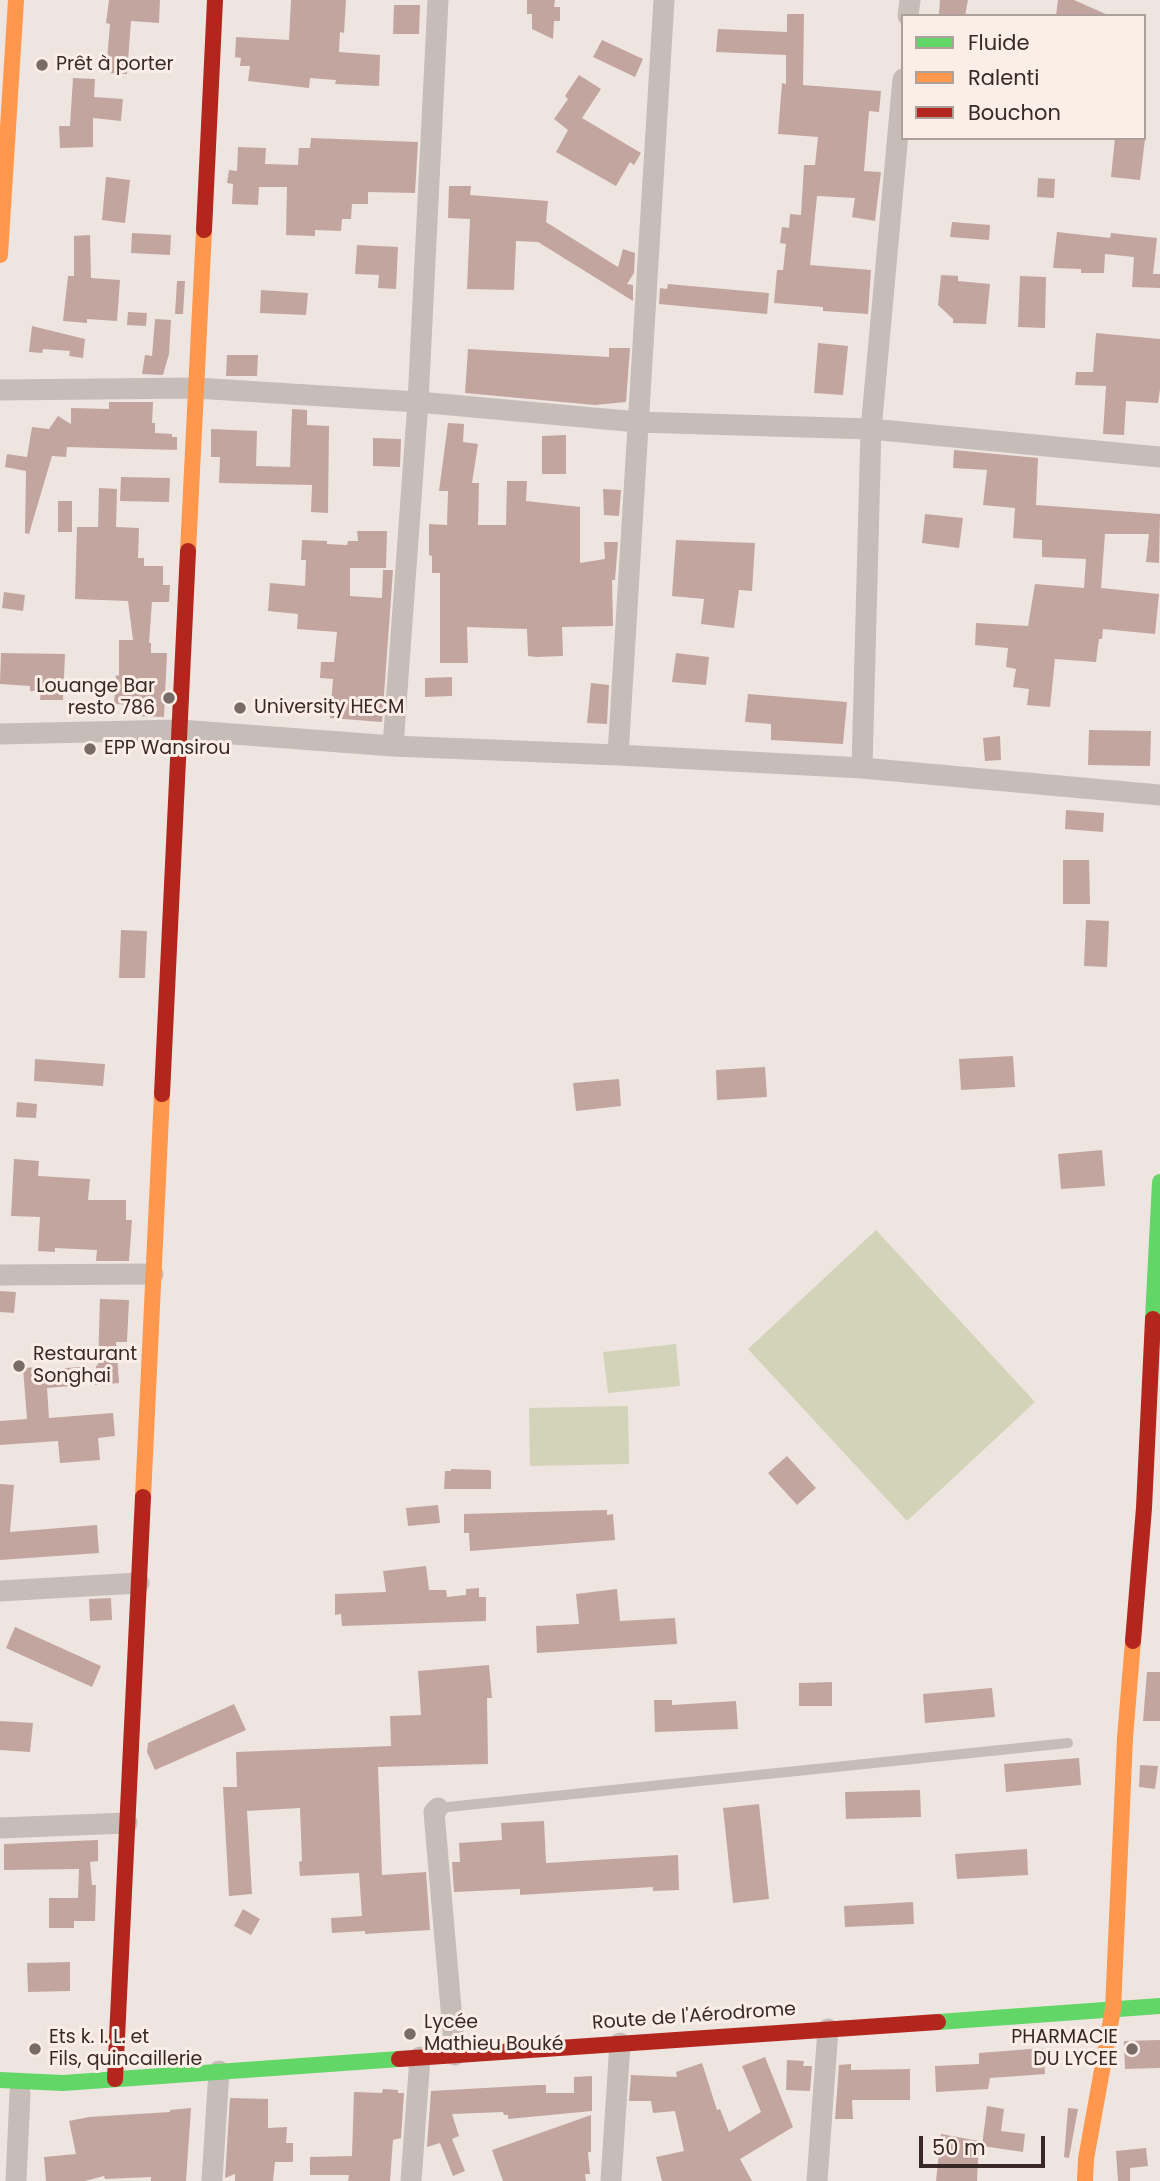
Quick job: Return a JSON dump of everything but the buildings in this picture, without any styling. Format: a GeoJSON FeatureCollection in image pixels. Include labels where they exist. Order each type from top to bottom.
{"type":"FeatureCollection","features":[{"type":"Feature","properties":{"kind":"street"},"geometry":{"type":"LineString","coordinates":[[0,255],[16,0]]}},
{"type":"Feature","properties":{"kind":"street"},"geometry":{"type":"LineString","coordinates":[[115,2079],[215,0]]}},
{"type":"Feature","properties":{"kind":"street"},"geometry":{"type":"LineString","coordinates":[[393,746],[418,402],[438,0]]}},
{"type":"Feature","properties":{"kind":"street"},"geometry":{"type":"LineString","coordinates":[[618,755],[664,0]]}},
{"type":"Feature","properties":{"kind":"street"},"geometry":{"type":"LineString","coordinates":[[862,768],[871,429],[901,101]]}},
{"type":"Feature","properties":{"kind":"street"},"geometry":{"type":"LineString","coordinates":[[0,390],[196,388],[418,402],[638,422],[871,429],[1160,457]]}},
{"type":"Feature","properties":{"kind":"street"},"geometry":{"type":"LineString","coordinates":[[0,734],[180,730],[393,746],[862,768],[1160,795]]}},
{"type":"Feature","properties":{"kind":"street"},"geometry":{"type":"LineString","coordinates":[[1085,2181],[1086,2160],[1113,2009],[1125,1738],[1152,1507],[1160,1182]]}},
{"type":"Feature","properties":{"kind":"street"},"geometry":{"type":"LineString","coordinates":[[0,1275],[153,1274]]}},
{"type":"Feature","properties":{"kind":"street"},"geometry":{"type":"LineString","coordinates":[[0,1591],[139,1583]]}},
{"type":"Feature","properties":{"kind":"street"},"geometry":{"type":"LineString","coordinates":[[438,1808],[434,1812],[455,2055]]}},
{"type":"Feature","properties":{"kind":"street"},"geometry":{"type":"LineString","coordinates":[[0,1828],[127,1824]]}},
{"type":"Feature","properties":{"kind":"street","name":"Route de l'Aérodrome"},"geometry":{"type":"LineString","coordinates":[[0,2080],[62,2082],[115,2079],[1160,2006]]}},
{"type":"Feature","properties":{"kind":"street"},"geometry":{"type":"LineString","coordinates":[[817,2181],[828,2029]]}},
{"type":"Feature","properties":{"kind":"street"},"geometry":{"type":"LineString","coordinates":[[611,2181],[621,2043]]}},
{"type":"Feature","properties":{"kind":"street"},"geometry":{"type":"LineString","coordinates":[[411,2181],[420,2057]]}},
{"type":"Feature","properties":{"kind":"street"},"geometry":{"type":"LineString","coordinates":[[212,2181],[219,2071]]}},
{"type":"Feature","properties":{"kind":"street","name":"Route de l'Aérodrome"},"geometry":{"type":"LineString","coordinates":[[11,2095],[62,2082]]}},
{"type":"Feature","properties":{"kind":"street"},"geometry":{"type":"LineString","coordinates":[[11,2095],[16,2181]]}},
{"type":"Feature","properties":{"kind":"lane"},"geometry":{"type":"LineString","coordinates":[[438,1808],[1069,1743]]}},
{"type":"Feature","properties":{"kind":"green space"},"geometry":{"type":"Polygon","coordinates":[[[876,1230],[1035,1402],[907,1521],[748,1349],[876,1230]]]}},
{"type":"Feature","properties":{"kind":"green space"},"geometry":{"type":"Polygon","coordinates":[[[676,1344],[680,1386],[608,1393],[603,1352],[676,1344]]]}},
{"type":"Feature","properties":{"kind":"green space"},"geometry":{"type":"Polygon","coordinates":[[[628,1406],[629,1464],[530,1466],[529,1408],[628,1406]]]}},
{"type":"Feature","properties":{"kind":"traffic: fast"},"geometry":{"type":"LineString","coordinates":[[1153,1319],[1160,1182]]}},
{"type":"Feature","properties":{"kind":"traffic: fast"},"geometry":{"type":"LineString","coordinates":[[938,2022],[1160,2006]]}},
{"type":"Feature","properties":{"kind":"traffic: fast"},"geometry":{"type":"LineString","coordinates":[[0,2080],[63,2083],[399,2059]]}},
{"type":"Feature","properties":{"kind":"traffic: slow"},"geometry":{"type":"LineString","coordinates":[[0,255],[16,0]]}},
{"type":"Feature","properties":{"kind":"traffic: slow"},"geometry":{"type":"LineString","coordinates":[[188,551],[204,230]]}},
{"type":"Feature","properties":{"kind":"traffic: slow"},"geometry":{"type":"LineString","coordinates":[[143,1497],[162,1094]]}},
{"type":"Feature","properties":{"kind":"traffic: slow"},"geometry":{"type":"LineString","coordinates":[[1085,2181],[1086,2159],[1113,2009],[1125,1738],[1133,1641]]}},
{"type":"Feature","properties":{"kind":"traffic: jam"},"geometry":{"type":"LineString","coordinates":[[204,230],[215,0]]}},
{"type":"Feature","properties":{"kind":"traffic: jam"},"geometry":{"type":"LineString","coordinates":[[162,1094],[188,551]]}},
{"type":"Feature","properties":{"kind":"traffic: jam"},"geometry":{"type":"LineString","coordinates":[[1133,1641],[1144,1508],[1153,1319]]}},
{"type":"Feature","properties":{"kind":"traffic: jam"},"geometry":{"type":"LineString","coordinates":[[115,2079],[143,1497]]}},
{"type":"Feature","properties":{"kind":"traffic: jam"},"geometry":{"type":"LineString","coordinates":[[399,2059],[938,2022]]}},
{"type":"Feature","properties":{"kind":"place","name":"Prêt à porter"},"geometry":{"type":"Point","coordinates":[42,65]}},
{"type":"Feature","properties":{"kind":"place","name":"Louange Bar resto 786"},"geometry":{"type":"Point","coordinates":[169,698]}},
{"type":"Feature","properties":{"kind":"place","name":"University HECM"},"geometry":{"type":"Point","coordinates":[240,708]}},
{"type":"Feature","properties":{"kind":"place","name":"EPP Wansirou"},"geometry":{"type":"Point","coordinates":[90,749]}},
{"type":"Feature","properties":{"kind":"place","name":"Restaurant Songhai"},"geometry":{"type":"Point","coordinates":[19,1366]}},
{"type":"Feature","properties":{"kind":"place","name":"Lycée Mathieu Bouké"},"geometry":{"type":"Point","coordinates":[410,2034]}},
{"type":"Feature","properties":{"kind":"place","name":"Ets k. I. L. et Fils, quincaillerie"},"geometry":{"type":"Point","coordinates":[35,2049]}},
{"type":"Feature","properties":{"kind":"place","name":"PHARMACIE DU LYCEE"},"geometry":{"type":"Point","coordinates":[1132,2049]}}]}
